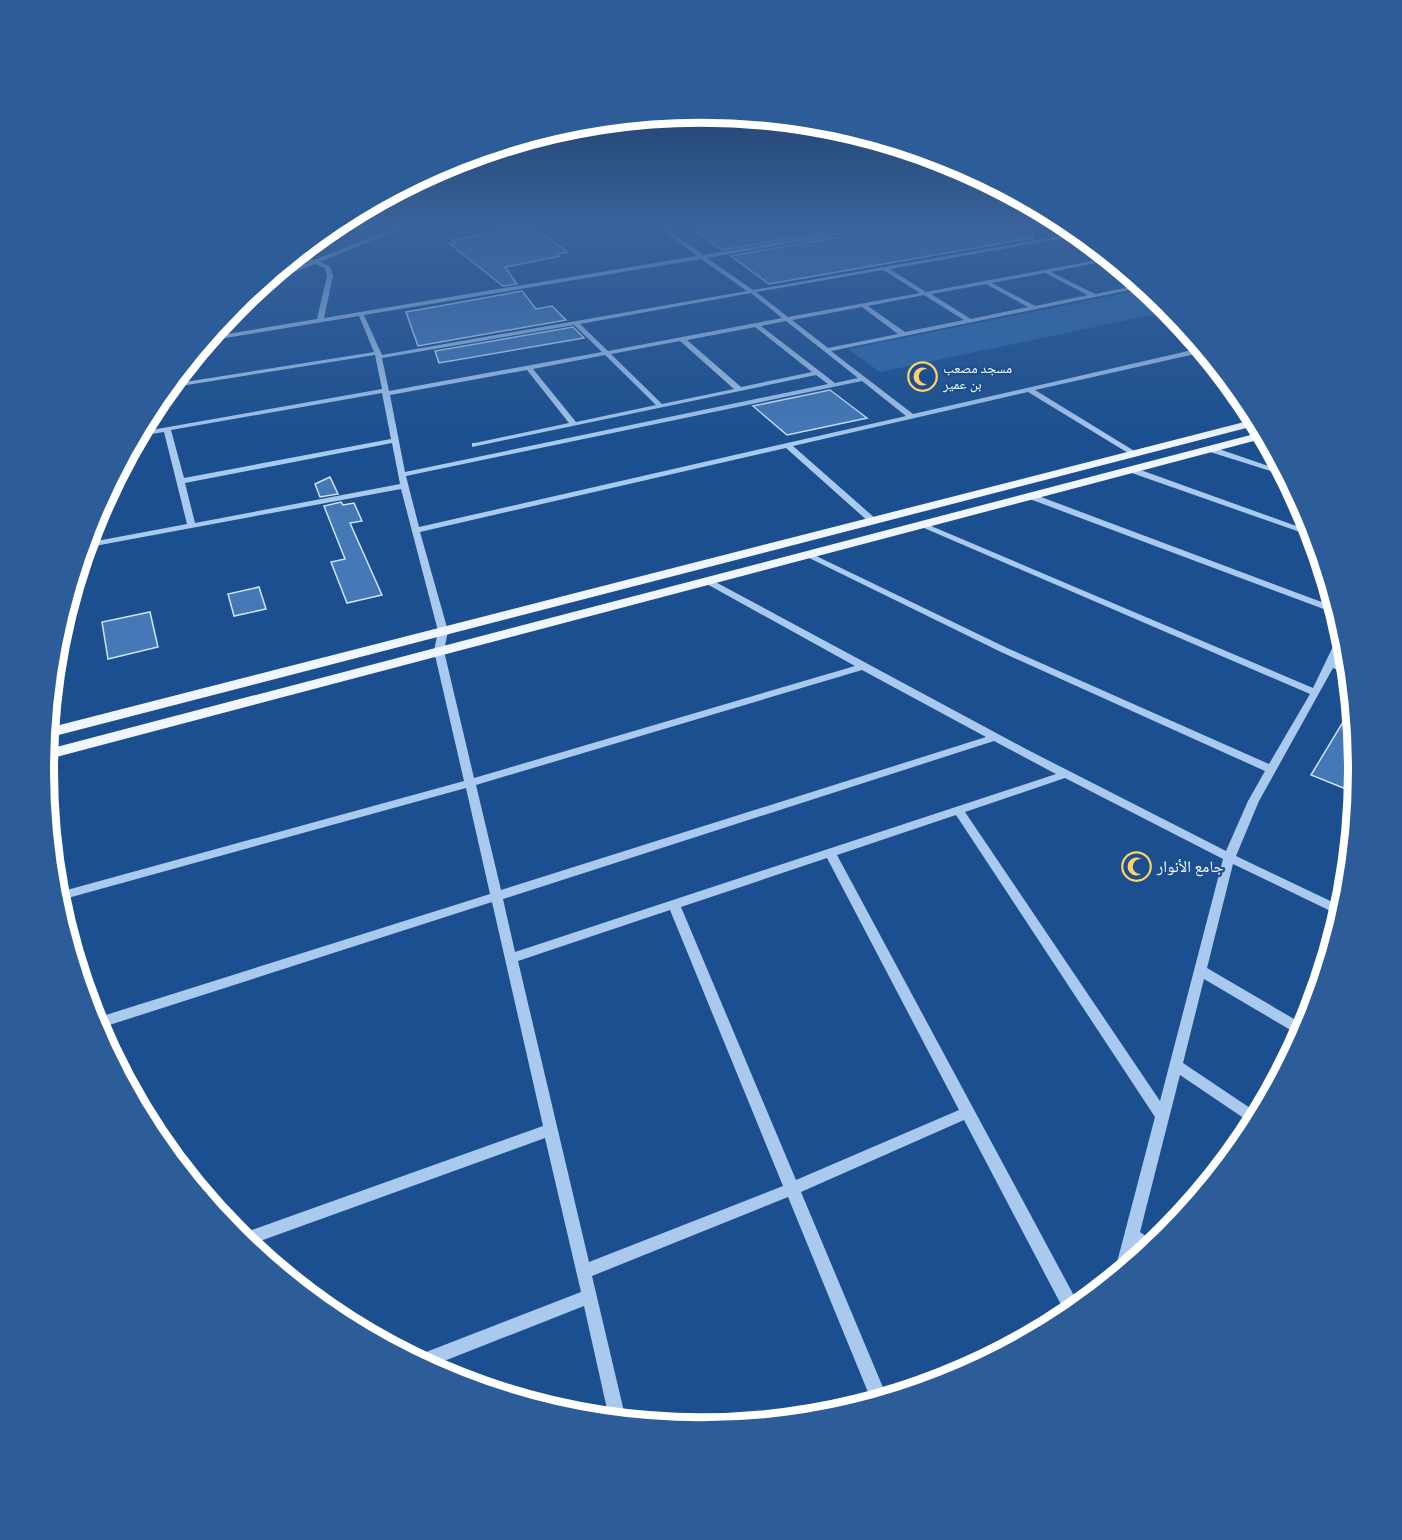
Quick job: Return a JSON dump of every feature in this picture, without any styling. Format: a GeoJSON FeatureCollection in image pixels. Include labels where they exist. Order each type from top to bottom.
{"type":"FeatureCollection","features":[{"type":"Feature","properties":{"kind":"main road"},"geometry":{"type":"LineString","coordinates":[[55,731],[1247,425]]}},
{"type":"Feature","properties":{"kind":"main road"},"geometry":{"type":"LineString","coordinates":[[54,753],[1255,437]]}},
{"type":"Feature","properties":{"kind":"street"},"geometry":{"type":"LineString","coordinates":[[320,321],[325,300]]}},
{"type":"Feature","properties":{"kind":"street"},"geometry":{"type":"LineString","coordinates":[[221,337],[446,300]]}},
{"type":"Feature","properties":{"kind":"street"},"geometry":{"type":"LineString","coordinates":[[182,384],[378,355],[701,300]]}},
{"type":"Feature","properties":{"kind":"street"},"geometry":{"type":"LineString","coordinates":[[762,300],[912,417]]}},
{"type":"Feature","properties":{"kind":"street"},"geometry":{"type":"LineString","coordinates":[[150,432],[529,368],[892,300]]}},
{"type":"Feature","properties":{"kind":"street"},"geometry":{"type":"LineString","coordinates":[[936,300],[970,321]]}},
{"type":"Feature","properties":{"kind":"street"},"geometry":{"type":"LineString","coordinates":[[1019,300],[1034,308]]}},
{"type":"Feature","properties":{"kind":"street"},"geometry":{"type":"LineString","coordinates":[[826,350],[1075,300]]}},
{"type":"Feature","properties":{"kind":"street"},"geometry":{"type":"LineString","coordinates":[[863,305],[903,334]]}},
{"type":"Feature","properties":{"kind":"street"},"geometry":{"type":"LineString","coordinates":[[361,314],[378,355],[404,486],[443,631],[440,651],[616,1411]]}},
{"type":"Feature","properties":{"kind":"street"},"geometry":{"type":"LineString","coordinates":[[575,322],[661,406]]}},
{"type":"Feature","properties":{"kind":"street"},"geometry":{"type":"LineString","coordinates":[[756,325],[833,385]]}},
{"type":"Feature","properties":{"kind":"street"},"geometry":{"type":"LineString","coordinates":[[682,339],[740,390]]}},
{"type":"Feature","properties":{"kind":"street"},"geometry":{"type":"LineString","coordinates":[[417,530],[1194,352]]}},
{"type":"Feature","properties":{"kind":"street"},"geometry":{"type":"LineString","coordinates":[[529,368],[574,424]]}},
{"type":"Feature","properties":{"kind":"street"},"geometry":{"type":"LineString","coordinates":[[475,445],[818,373]]}},
{"type":"Feature","properties":{"kind":"street"},"geometry":{"type":"LineString","coordinates":[[402,475],[863,379]]}},
{"type":"Feature","properties":{"kind":"street"},"geometry":{"type":"LineString","coordinates":[[1030,390],[1133,454]]}},
{"type":"Feature","properties":{"kind":"street"},"geometry":{"type":"LineString","coordinates":[[167,429],[192,526]]}},
{"type":"Feature","properties":{"kind":"street"},"geometry":{"type":"LineString","coordinates":[[181,481],[395,440]]}},
{"type":"Feature","properties":{"kind":"street"},"geometry":{"type":"LineString","coordinates":[[788,446],[873,521]]}},
{"type":"Feature","properties":{"kind":"street"},"geometry":{"type":"LineString","coordinates":[[1210,449],[1274,471]]}},
{"type":"Feature","properties":{"kind":"street"},"geometry":{"type":"LineString","coordinates":[[1132,470],[1302,531]]}},
{"type":"Feature","properties":{"kind":"street"},"geometry":{"type":"LineString","coordinates":[[95,544],[404,486]]}},
{"type":"Feature","properties":{"kind":"street"},"geometry":{"type":"LineString","coordinates":[[1030,496],[1327,607]]}},
{"type":"Feature","properties":{"kind":"street"},"geometry":{"type":"LineString","coordinates":[[921,525],[1314,692]]}},
{"type":"Feature","properties":{"kind":"street"},"geometry":{"type":"LineString","coordinates":[[807,555],[1004,650],[1270,769]]}},
{"type":"Feature","properties":{"kind":"street"},"geometry":{"type":"LineString","coordinates":[[708,581],[862,667],[1230,859],[1333,908]]}},
{"type":"Feature","properties":{"kind":"street"},"geometry":{"type":"LineString","coordinates":[[1126,1257],[1240,825],[1337,650]]}},
{"type":"Feature","properties":{"kind":"street"},"geometry":{"type":"LineString","coordinates":[[1331,664],[1339,668]]}},
{"type":"Feature","properties":{"kind":"street"},"geometry":{"type":"LineString","coordinates":[[66,894],[470,783],[862,667]]}},
{"type":"Feature","properties":{"kind":"street"},"geometry":{"type":"LineString","coordinates":[[104,1021],[996,737]]}},
{"type":"Feature","properties":{"kind":"street"},"geometry":{"type":"LineString","coordinates":[[510,959],[1067,774]]}},
{"type":"Feature","properties":{"kind":"street"},"geometry":{"type":"LineString","coordinates":[[958,810],[1163,1117]]}},
{"type":"Feature","properties":{"kind":"street"},"geometry":{"type":"LineString","coordinates":[[830,853],[1068,1302]]}},
{"type":"Feature","properties":{"kind":"street"},"geometry":{"type":"LineString","coordinates":[[674,905],[876,1393]]}},
{"type":"Feature","properties":{"kind":"street"},"geometry":{"type":"LineString","coordinates":[[1200,971],[1295,1026]]}},
{"type":"Feature","properties":{"kind":"street"},"geometry":{"type":"LineString","coordinates":[[1176,1065],[1248,1114]]}},
{"type":"Feature","properties":{"kind":"street"},"geometry":{"type":"LineString","coordinates":[[583,1272],[792,1190],[968,1112]]}},
{"type":"Feature","properties":{"kind":"street"},"geometry":{"type":"LineString","coordinates":[[254,1236],[550,1130]]}},
{"type":"Feature","properties":{"kind":"street"},"geometry":{"type":"LineString","coordinates":[[1132,1235],[1142,1242]]}},
{"type":"Feature","properties":{"kind":"street"},"geometry":{"type":"LineString","coordinates":[[432,1358],[589,1296]]}},
{"type":"Feature","properties":{"kind":"shaded area"},"geometry":{"type":"Polygon","coordinates":[[[1092,300],[1144,300],[1159,314],[880,372],[848,349],[1092,300]]]}},
{"type":"Feature","properties":{"kind":"building"},"geometry":{"type":"Polygon","coordinates":[[[473,300],[529,300],[536,309],[552,306],[566,320],[418,346],[406,312],[473,300]]]}},
{"type":"Feature","properties":{"kind":"building"},"geometry":{"type":"Polygon","coordinates":[[[573,327],[584,338],[439,363],[435,351],[573,327]]]}},
{"type":"Feature","properties":{"kind":"building"},"geometry":{"type":"Polygon","coordinates":[[[830,390],[867,418],[787,435],[753,406],[830,390]]]}},
{"type":"Feature","properties":{"kind":"building"},"geometry":{"type":"Polygon","coordinates":[[[330,477],[338,494],[320,497],[315,484],[330,477]]]}},
{"type":"Feature","properties":{"kind":"building"},"geometry":{"type":"Polygon","coordinates":[[[341,502],[343,505],[354,503],[362,521],[350,523],[382,595],[347,603],[331,562],[345,559],[324,506],[341,502]]]}},
{"type":"Feature","properties":{"kind":"building"},"geometry":{"type":"Polygon","coordinates":[[[259,587],[266,609],[234,616],[228,594],[259,587]]]}},
{"type":"Feature","properties":{"kind":"building"},"geometry":{"type":"Polygon","coordinates":[[[150,612],[158,647],[108,659],[102,622],[150,612]]]}},
{"type":"Feature","properties":{"kind":"building"},"geometry":{"type":"Polygon","coordinates":[[[1346,717],[1348,770],[1346,789],[1311,775],[1346,717]]]}},
{"type":"Feature","properties":{"kind":"place","name":"مسجد مصعب بن عمير"},"geometry":{"type":"Point","coordinates":[922,376]}},
{"type":"Feature","properties":{"kind":"place","name":"جامع الأنوار"},"geometry":{"type":"Point","coordinates":[1136,867]}}]}
